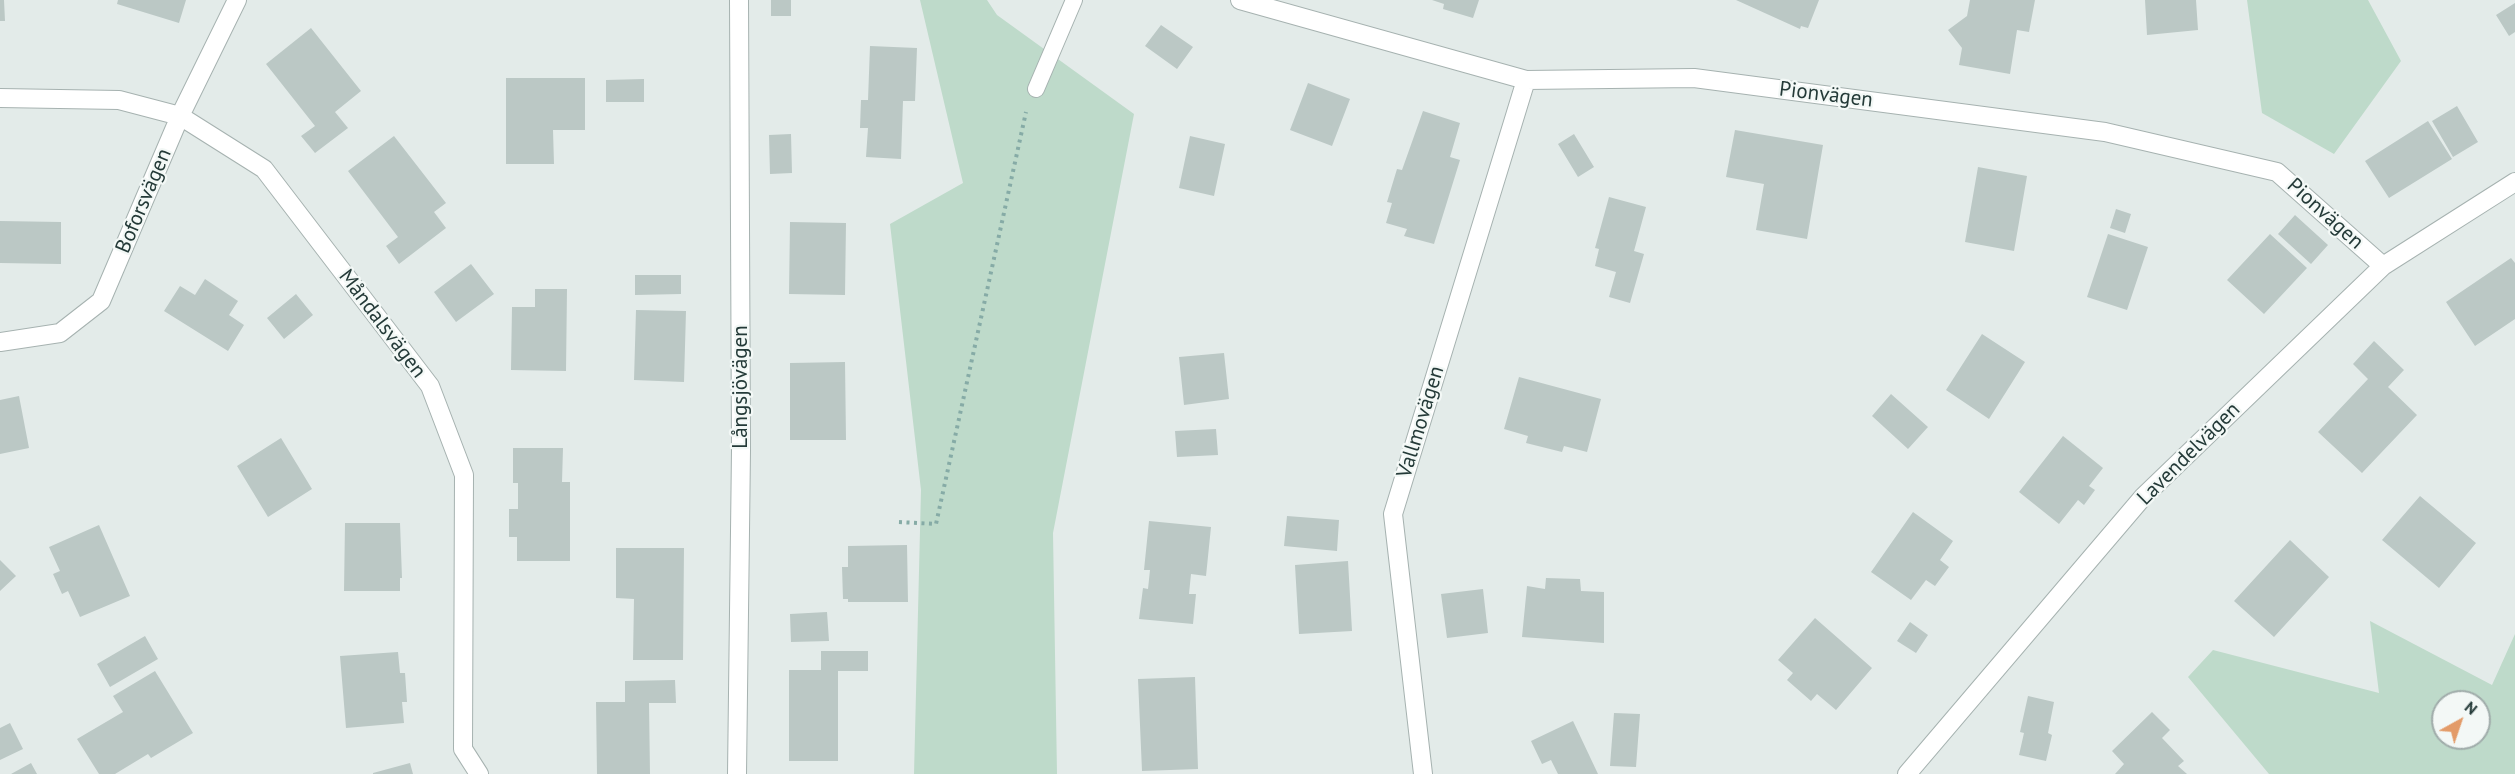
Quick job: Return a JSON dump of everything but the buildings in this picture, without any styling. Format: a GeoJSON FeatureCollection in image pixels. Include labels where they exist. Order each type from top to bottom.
{"type":"FeatureCollection","features":[{"type":"Feature","properties":{"kind":"street","name":"Boforsvägen"},"geometry":{"type":"LineString","coordinates":[[0,342],[60,333],[101,301],[180,116],[237,0]]}},
{"type":"Feature","properties":{"kind":"street","name":"Långsjövägen"},"geometry":{"type":"LineString","coordinates":[[737,774],[741,450],[739,0]]}},
{"type":"Feature","properties":{"kind":"street","name":"Pionvägen"},"geometry":{"type":"LineString","coordinates":[[1240,0],[1526,80],[1694,78],[2105,132],[2277,172],[2383,266]]}},
{"type":"Feature","properties":{"kind":"street","name":"Vallmovägen"},"geometry":{"type":"LineString","coordinates":[[1423,774],[1393,514],[1526,80]]}},
{"type":"Feature","properties":{"kind":"street","name":"Måndalsvägen"},"geometry":{"type":"LineString","coordinates":[[0,98],[119,100],[180,116],[264,169],[430,386],[464,475],[463,749],[479,774]]}},
{"type":"Feature","properties":{"kind":"street","name":"Lavendelvägen"},"geometry":{"type":"LineString","coordinates":[[1907,774],[2143,497],[2383,266],[2515,182]]}},
{"type":"Feature","properties":{"kind":"lane"},"geometry":{"type":"LineString","coordinates":[[1036,89],[1074,0]]}},
{"type":"Feature","properties":{"kind":"path"},"geometry":{"type":"LineString","coordinates":[[899,522],[936,524],[1028,105],[1036,89]]}},
{"type":"Feature","properties":{"kind":"green space"},"geometry":{"type":"Polygon","coordinates":[[[920,0],[987,0],[997,15],[1134,114],[1053,533],[1057,774],[914,774],[921,490],[890,224],[963,183],[920,0]]]}},
{"type":"Feature","properties":{"kind":"green space"},"geometry":{"type":"Polygon","coordinates":[[[2247,0],[2368,0],[2401,61],[2334,154],[2262,113],[2247,0]]]}},
{"type":"Feature","properties":{"kind":"green space"},"geometry":{"type":"Polygon","coordinates":[[[2370,621],[2492,685],[2515,634],[2515,774],[2269,774],[2188,677],[2213,650],[2379,693],[2370,621]]]}}]}
